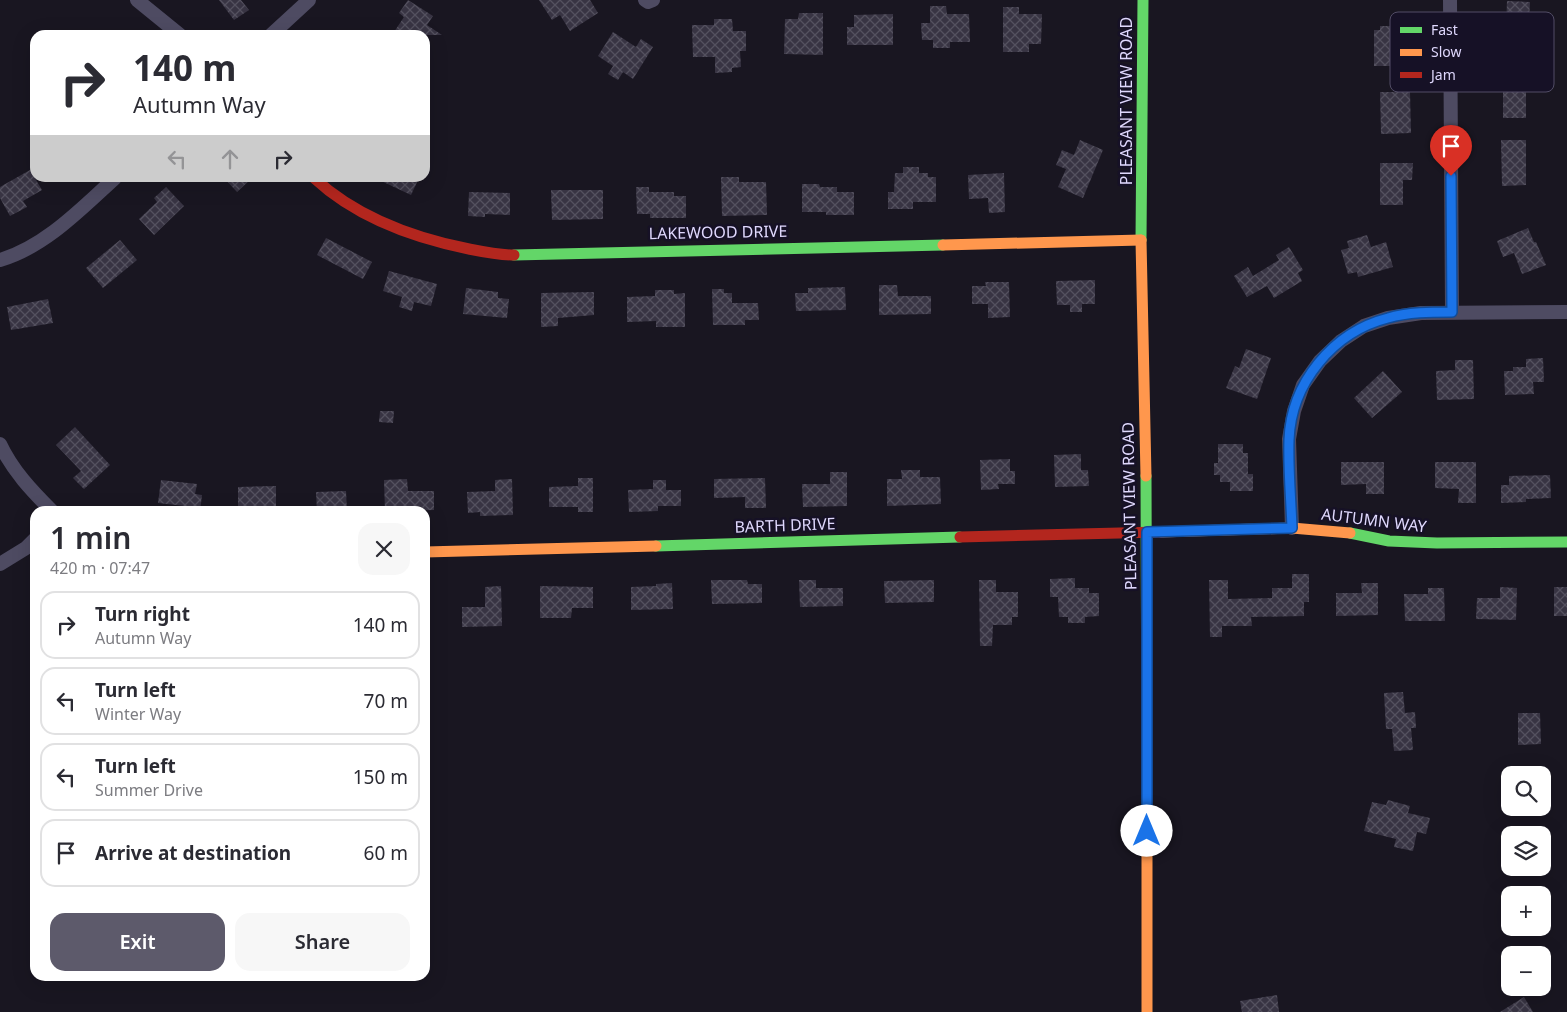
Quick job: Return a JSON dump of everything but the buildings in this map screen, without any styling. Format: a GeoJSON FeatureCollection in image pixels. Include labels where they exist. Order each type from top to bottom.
{"type":"FeatureCollection","features":[{"type":"Feature","properties":{"kind":"street"},"geometry":{"type":"LineString","coordinates":[[137,0],[174,30]]}},
{"type":"Feature","properties":{"kind":"street"},"geometry":{"type":"LineString","coordinates":[[276,30],[309,0]]}},
{"type":"Feature","properties":{"kind":"street"},"geometry":{"type":"LineString","coordinates":[[645,0],[648,2],[654,0]]}},
{"type":"Feature","properties":{"kind":"street","name":"PLEASANT VIEW ROAD"},"geometry":{"type":"LineString","coordinates":[[1142,0],[1141,240],[1147,532],[1147,1012]]}},
{"type":"Feature","properties":{"kind":"street"},"geometry":{"type":"LineString","coordinates":[[1451,92],[1452,312]]}},
{"type":"Feature","properties":{"kind":"street"},"geometry":{"type":"LineString","coordinates":[[0,260],[12,256],[44,238],[71,218],[111,182]]}},
{"type":"Feature","properties":{"kind":"street","name":"LAKEWOOD DRIVE"},"geometry":{"type":"LineString","coordinates":[[319,182],[360,212],[406,234],[458,248],[503,255],[1141,240]]}},
{"type":"Feature","properties":{"kind":"street"},"geometry":{"type":"LineString","coordinates":[[1292,528],[1289,439],[1294,411],[1303,386],[1320,361],[1341,341],[1364,326],[1388,318],[1421,313],[1567,312]]}},
{"type":"Feature","properties":{"kind":"street"},"geometry":{"type":"LineString","coordinates":[[0,444],[7,460],[47,506]]}},
{"type":"Feature","properties":{"kind":"street","name":"AUTUMN WAY"},"geometry":{"type":"LineString","coordinates":[[1147,532],[1292,528],[1351,533],[1389,542],[1567,542]]}},
{"type":"Feature","properties":{"kind":"street","name":"BARTH DRIVE"},"geometry":{"type":"LineString","coordinates":[[430,552],[1147,532]]}},
{"type":"Feature","properties":{"kind":"street"},"geometry":{"type":"LineString","coordinates":[[0,564],[30,544]]}},
{"type":"Feature","properties":{"kind":"traffic: fast"},"geometry":{"type":"LineString","coordinates":[[1141,240],[1143,0]]}},
{"type":"Feature","properties":{"kind":"traffic: fast"},"geometry":{"type":"LineString","coordinates":[[514,255],[943,245]]}},
{"type":"Feature","properties":{"kind":"traffic: fast"},"geometry":{"type":"LineString","coordinates":[[1146,476],[1147,781]]}},
{"type":"Feature","properties":{"kind":"traffic: fast"},"geometry":{"type":"LineString","coordinates":[[1350,533],[1389,541],[1437,543],[1567,542]]}},
{"type":"Feature","properties":{"kind":"traffic: fast"},"geometry":{"type":"LineString","coordinates":[[656,546],[960,537]]}},
{"type":"Feature","properties":{"kind":"traffic: slow"},"geometry":{"type":"LineString","coordinates":[[1141,240],[1146,476]]}},
{"type":"Feature","properties":{"kind":"traffic: slow"},"geometry":{"type":"LineString","coordinates":[[943,245],[1141,240]]}},
{"type":"Feature","properties":{"kind":"traffic: slow"},"geometry":{"type":"LineString","coordinates":[[1161,532],[1292,528],[1350,533]]}},
{"type":"Feature","properties":{"kind":"traffic: slow"},"geometry":{"type":"LineString","coordinates":[[430,552],[656,546]]}},
{"type":"Feature","properties":{"kind":"traffic: slow"},"geometry":{"type":"LineString","coordinates":[[1147,781],[1147,1012]]}},
{"type":"Feature","properties":{"kind":"traffic: jam"},"geometry":{"type":"LineString","coordinates":[[319,182],[330,192],[367,215],[407,232],[469,249],[514,255]]}},
{"type":"Feature","properties":{"kind":"traffic: jam"},"geometry":{"type":"LineString","coordinates":[[960,537],[1161,532]]}},
{"type":"Feature","properties":{"kind":"route"},"geometry":{"type":"LineString","coordinates":[[1147,831],[1147,532],[1292,528],[1289,439],[1294,411],[1303,386],[1320,361],[1341,341],[1364,326],[1388,318],[1421,313],[1452,312],[1451,176]]}}]}
